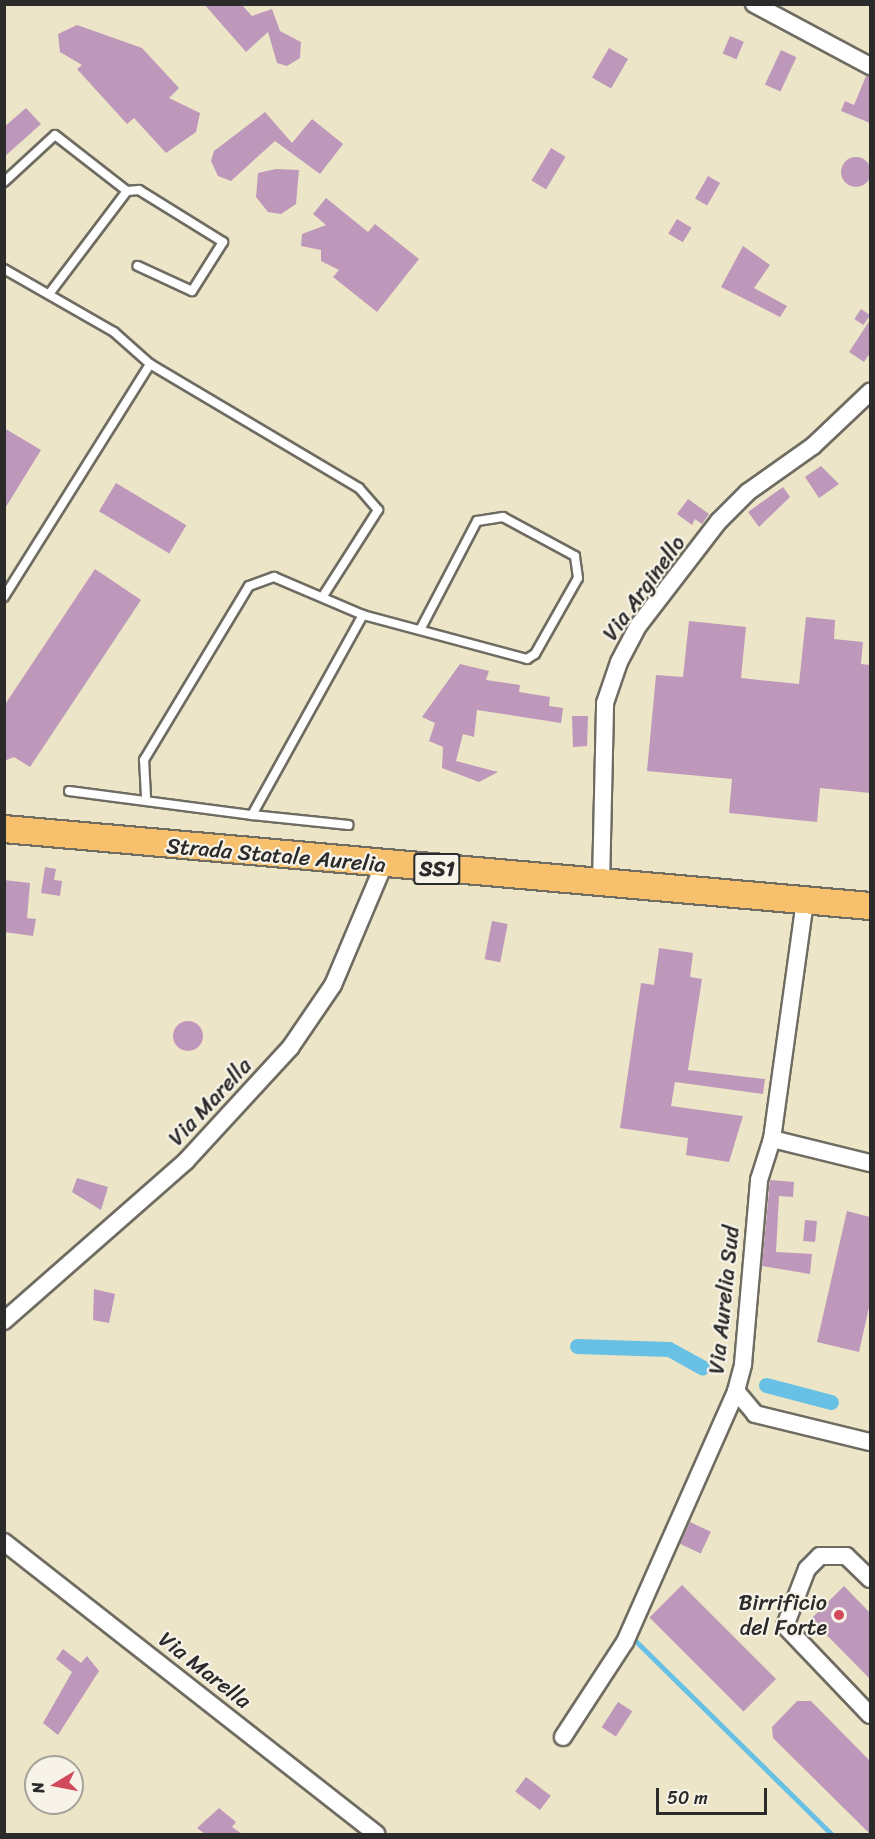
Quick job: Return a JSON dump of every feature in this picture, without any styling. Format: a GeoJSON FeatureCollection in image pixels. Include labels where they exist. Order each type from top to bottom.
{"type":"FeatureCollection","features":[{"type":"Feature","properties":{"kind":"main road","name":"Strada Statale Aurelia"},"geometry":{"type":"LineString","coordinates":[[4,829],[601,884],[870,906]]}},
{"type":"Feature","properties":{"kind":"street"},"geometry":{"type":"LineString","coordinates":[[754,4],[870,66]]}},
{"type":"Feature","properties":{"kind":"street","name":"Via Arginello"},"geometry":{"type":"LineString","coordinates":[[601,884],[605,702],[619,662],[638,626],[719,521],[748,492],[813,446],[870,392]]}},
{"type":"Feature","properties":{"kind":"street","name":"Via Marella"},"geometry":{"type":"LineString","coordinates":[[4,1321],[186,1161],[290,1048],[333,985],[384,864]]}},
{"type":"Feature","properties":{"kind":"street","name":"Via Aurelia Sud"},"geometry":{"type":"LineString","coordinates":[[563,1737],[624,1642],[736,1391],[743,1364],[759,1180],[771,1139],[805,902]]}},
{"type":"Feature","properties":{"kind":"street"},"geometry":{"type":"LineString","coordinates":[[771,1139],[870,1163]]}},
{"type":"Feature","properties":{"kind":"street"},"geometry":{"type":"LineString","coordinates":[[736,1391],[755,1414],[869,1437]]}},
{"type":"Feature","properties":{"kind":"street","name":"Via Marella"},"geometry":{"type":"LineString","coordinates":[[4,1542],[376,1834]]}},
{"type":"Feature","properties":{"kind":"street"},"geometry":{"type":"LineString","coordinates":[[870,1579],[846,1556],[820,1556],[807,1569],[785,1626],[870,1715]]}},
{"type":"Feature","properties":{"kind":"lane"},"geometry":{"type":"LineString","coordinates":[[4,182],[55,135],[128,191],[139,190],[223,242],[192,291],[138,266]]}},
{"type":"Feature","properties":{"kind":"lane"},"geometry":{"type":"LineString","coordinates":[[49,294],[128,191]]}},
{"type":"Feature","properties":{"kind":"lane"},"geometry":{"type":"LineString","coordinates":[[4,269],[114,332],[150,364],[358,488],[378,510],[323,596]]}},
{"type":"Feature","properties":{"kind":"lane"},"geometry":{"type":"LineString","coordinates":[[4,597],[150,364]]}},
{"type":"Feature","properties":{"kind":"lane"},"geometry":{"type":"LineString","coordinates":[[146,797],[144,760],[249,586],[274,577],[363,615],[421,627],[527,659],[578,578],[574,556],[503,517],[477,521],[421,627]]}},
{"type":"Feature","properties":{"kind":"lane"},"geometry":{"type":"LineString","coordinates":[[252,815],[363,615]]}},
{"type":"Feature","properties":{"kind":"lane"},"geometry":{"type":"LineString","coordinates":[[69,790],[146,797],[159,805],[348,825]]}},
{"type":"Feature","properties":{"kind":"building"},"geometry":{"type":"Polygon","coordinates":[[[204,4],[241,4],[252,16],[272,9],[280,31],[301,42],[300,58],[287,66],[277,63],[268,32],[246,52],[204,4]]]}},
{"type":"Feature","properties":{"kind":"building"},"geometry":{"type":"Polygon","coordinates":[[[77,25],[142,48],[179,88],[169,98],[200,113],[196,132],[166,153],[134,118],[127,124],[77,69],[82,65],[60,52],[58,34],[77,25]]]}},
{"type":"Feature","properties":{"kind":"building"},"geometry":{"type":"Polygon","coordinates":[[[730,36],[744,42],[736,59],[723,53],[730,36]]]}},
{"type":"Feature","properties":{"kind":"building"},"geometry":{"type":"Polygon","coordinates":[[[609,48],[628,59],[611,88],[592,77],[609,48]]]}},
{"type":"Feature","properties":{"kind":"building"},"geometry":{"type":"Polygon","coordinates":[[[781,50],[796,57],[780,92],[765,84],[781,50]]]}},
{"type":"Feature","properties":{"kind":"building"},"geometry":{"type":"Polygon","coordinates":[[[866,76],[870,76],[870,123],[841,111],[845,101],[854,105],[866,76]]]}},
{"type":"Feature","properties":{"kind":"building"},"geometry":{"type":"Polygon","coordinates":[[[26,108],[41,124],[4,157],[4,127],[26,108]]]}},
{"type":"Feature","properties":{"kind":"building"},"geometry":{"type":"Polygon","coordinates":[[[265,112],[292,143],[312,119],[343,144],[320,174],[275,141],[231,181],[218,176],[211,161],[214,151],[265,112]]]}},
{"type":"Feature","properties":{"kind":"building"},"geometry":{"type":"Polygon","coordinates":[[[551,148],[566,157],[546,189],[531,181],[551,148]]]}},
{"type":"Feature","properties":{"kind":"building"},"geometry":{"type":"Polygon","coordinates":[[[856,157],[867,161],[871,172],[867,183],[856,187],[845,183],[841,172],[845,161],[856,157]]]}},
{"type":"Feature","properties":{"kind":"building"},"geometry":{"type":"Polygon","coordinates":[[[276,169],[299,170],[296,204],[281,214],[268,212],[256,197],[258,173],[276,169]]]}},
{"type":"Feature","properties":{"kind":"building"},"geometry":{"type":"Polygon","coordinates":[[[708,176],[720,183],[707,206],[695,199],[708,176]]]}},
{"type":"Feature","properties":{"kind":"building"},"geometry":{"type":"Polygon","coordinates":[[[326,198],[368,232],[375,224],[419,259],[377,312],[333,277],[339,270],[321,261],[321,250],[301,246],[302,234],[326,225],[313,214],[326,198]]]}},
{"type":"Feature","properties":{"kind":"building"},"geometry":{"type":"Polygon","coordinates":[[[677,219],[692,228],[683,242],[668,234],[677,219]]]}},
{"type":"Feature","properties":{"kind":"building"},"geometry":{"type":"Polygon","coordinates":[[[743,246],[770,265],[754,288],[787,306],[780,317],[721,287],[743,246]]]}},
{"type":"Feature","properties":{"kind":"building"},"geometry":{"type":"Polygon","coordinates":[[[861,309],[870,315],[863,325],[854,319],[861,309]]]}},
{"type":"Feature","properties":{"kind":"building"},"geometry":{"type":"Polygon","coordinates":[[[870,320],[870,353],[864,362],[849,352],[870,320]]]}},
{"type":"Feature","properties":{"kind":"building"},"geometry":{"type":"Polygon","coordinates":[[[4,428],[41,450],[4,510],[4,428]]]}},
{"type":"Feature","properties":{"kind":"building"},"geometry":{"type":"Polygon","coordinates":[[[821,466],[839,484],[819,498],[805,477],[821,466]]]}},
{"type":"Feature","properties":{"kind":"building"},"geometry":{"type":"Polygon","coordinates":[[[116,483],[186,525],[169,554],[99,511],[116,483]]]}},
{"type":"Feature","properties":{"kind":"building"},"geometry":{"type":"Polygon","coordinates":[[[783,487],[790,497],[759,527],[748,512],[783,487]]]}},
{"type":"Feature","properties":{"kind":"building"},"geometry":{"type":"Polygon","coordinates":[[[688,499],[709,514],[702,524],[695,519],[692,525],[677,514],[688,499]]]}},
{"type":"Feature","properties":{"kind":"building"},"geometry":{"type":"Polygon","coordinates":[[[95,569],[141,600],[30,767],[14,757],[4,761],[4,706],[95,569]]]}},
{"type":"Feature","properties":{"kind":"building"},"geometry":{"type":"Polygon","coordinates":[[[806,617],[835,620],[834,639],[863,642],[861,664],[870,665],[870,793],[820,788],[817,822],[729,813],[732,779],[647,771],[656,675],[683,677],[689,621],[746,627],[741,678],[799,684],[806,617]]]}},
{"type":"Feature","properties":{"kind":"building"},"geometry":{"type":"Polygon","coordinates":[[[460,664],[489,671],[486,680],[520,685],[519,692],[550,697],[549,706],[563,708],[561,723],[477,710],[474,737],[463,734],[456,761],[498,772],[479,782],[442,768],[443,747],[429,741],[435,723],[422,717],[460,664]]]}},
{"type":"Feature","properties":{"kind":"building"},"geometry":{"type":"Polygon","coordinates":[[[572,716],[588,716],[587,746],[573,747],[572,716]]]}},
{"type":"Feature","properties":{"kind":"building"},"geometry":{"type":"Polygon","coordinates":[[[45,867],[56,869],[54,880],[62,881],[60,896],[41,893],[45,867]]]}},
{"type":"Feature","properties":{"kind":"building"},"geometry":{"type":"Polygon","coordinates":[[[4,880],[30,883],[27,918],[36,919],[33,936],[4,932],[4,880]]]}},
{"type":"Feature","properties":{"kind":"building"},"geometry":{"type":"Polygon","coordinates":[[[492,921],[508,924],[500,962],[485,959],[492,921]]]}},
{"type":"Feature","properties":{"kind":"building"},"geometry":{"type":"Polygon","coordinates":[[[659,948],[693,953],[690,977],[702,979],[688,1070],[765,1079],[763,1094],[675,1082],[671,1106],[743,1116],[729,1162],[686,1155],[688,1138],[620,1128],[641,983],[654,985],[659,948]]]}},
{"type":"Feature","properties":{"kind":"building"},"geometry":{"type":"Polygon","coordinates":[[[188,1021],[194,1022],[202,1030],[202,1042],[194,1050],[188,1051],[182,1050],[174,1042],[173,1036],[174,1030],[182,1022],[188,1021]]]}},
{"type":"Feature","properties":{"kind":"building"},"geometry":{"type":"Polygon","coordinates":[[[77,1178],[108,1187],[101,1210],[72,1192],[77,1178]]]}},
{"type":"Feature","properties":{"kind":"building"},"geometry":{"type":"Polygon","coordinates":[[[770,1180],[794,1182],[793,1197],[779,1196],[776,1252],[812,1254],[810,1274],[762,1266],[770,1180]]]}},
{"type":"Feature","properties":{"kind":"building"},"geometry":{"type":"Polygon","coordinates":[[[847,1211],[870,1217],[870,1303],[859,1352],[817,1342],[847,1211]]]}},
{"type":"Feature","properties":{"kind":"building"},"geometry":{"type":"Polygon","coordinates":[[[805,1220],[817,1221],[815,1242],[803,1241],[805,1220]]]}},
{"type":"Feature","properties":{"kind":"building"},"geometry":{"type":"Polygon","coordinates":[[[94,1289],[115,1294],[109,1323],[93,1320],[94,1289]]]}},
{"type":"Feature","properties":{"kind":"building"},"geometry":{"type":"Polygon","coordinates":[[[690,1522],[711,1532],[701,1553],[680,1544],[690,1522]]]}},
{"type":"Feature","properties":{"kind":"building"},"geometry":{"type":"Polygon","coordinates":[[[682,1585],[776,1679],[744,1712],[649,1618],[682,1585]]]}},
{"type":"Feature","properties":{"kind":"building"},"geometry":{"type":"Polygon","coordinates":[[[844,1586],[870,1613],[870,1679],[811,1619],[844,1586]]]}},
{"type":"Feature","properties":{"kind":"building"},"geometry":{"type":"Polygon","coordinates":[[[63,1649],[81,1663],[87,1656],[99,1671],[58,1735],[43,1723],[72,1672],[56,1659],[63,1649]]]}},
{"type":"Feature","properties":{"kind":"building"},"geometry":{"type":"Polygon","coordinates":[[[797,1701],[811,1701],[870,1761],[870,1834],[773,1738],[772,1727],[797,1701]]]}},
{"type":"Feature","properties":{"kind":"building"},"geometry":{"type":"Polygon","coordinates":[[[618,1702],[632,1711],[616,1736],[602,1727],[618,1702]]]}},
{"type":"Feature","properties":{"kind":"building"},"geometry":{"type":"Polygon","coordinates":[[[526,1777],[551,1796],[540,1810],[515,1791],[526,1777]]]}},
{"type":"Feature","properties":{"kind":"building"},"geometry":{"type":"Polygon","coordinates":[[[219,1808],[236,1822],[232,1827],[242,1834],[205,1834],[197,1828],[219,1808]]]}},
{"type":"Feature","properties":{"kind":"waterway"},"geometry":{"type":"LineString","coordinates":[[577,1346],[669,1349],[702,1367]]}},
{"type":"Feature","properties":{"kind":"waterway"},"geometry":{"type":"LineString","coordinates":[[766,1385],[831,1402]]}},
{"type":"Feature","properties":{"kind":"waterway"},"geometry":{"type":"LineString","coordinates":[[634,1639],[832,1834]]}},
{"type":"Feature","properties":{"kind":"place","name":"Birrificio del Forte"},"geometry":{"type":"Point","coordinates":[839,1615]}}]}
